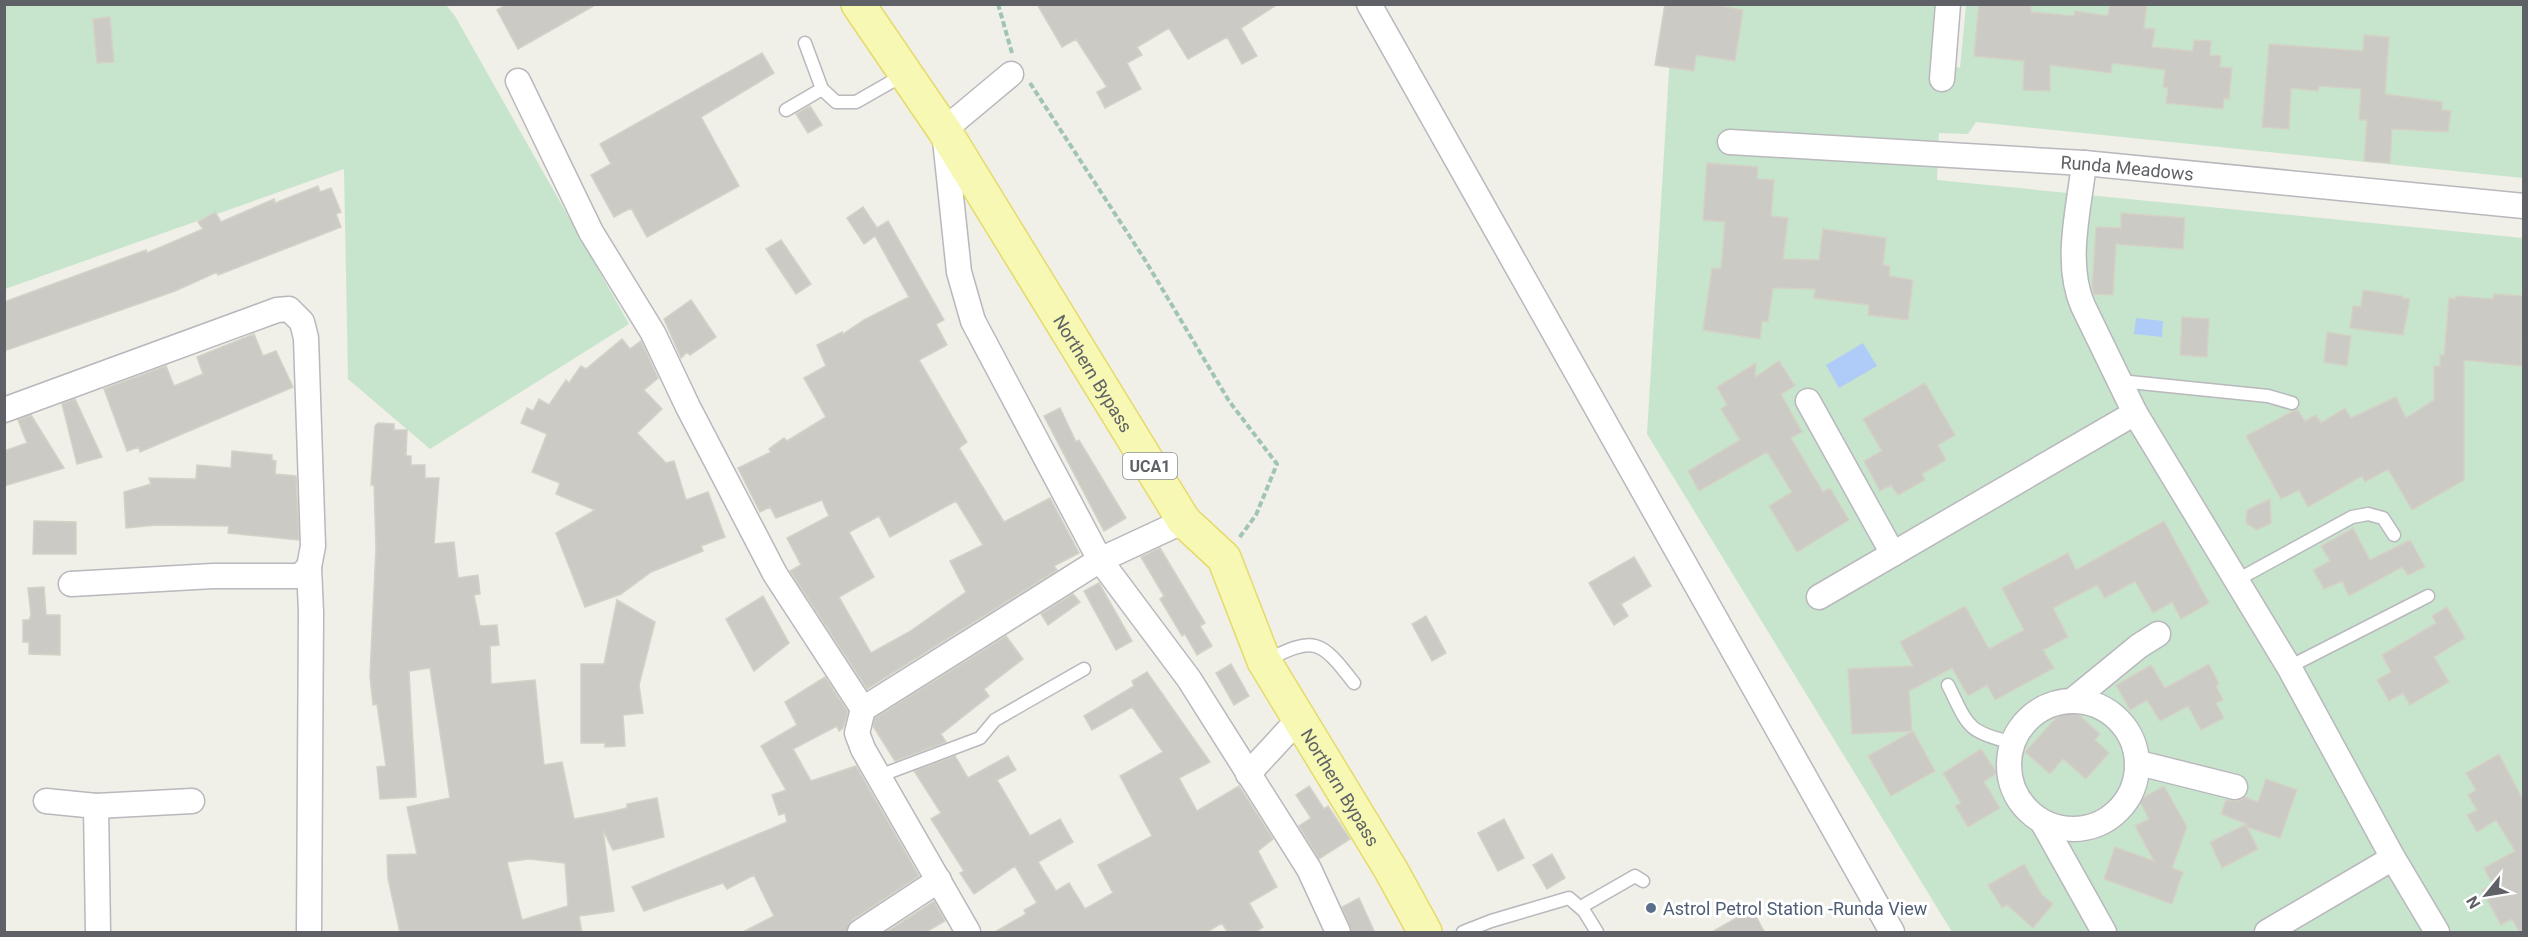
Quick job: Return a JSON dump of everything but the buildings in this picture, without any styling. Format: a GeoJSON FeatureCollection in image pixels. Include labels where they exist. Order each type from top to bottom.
{"type":"FeatureCollection","features":[{"type":"Feature","properties":{"kind":"main road","name":"Northern Bypass"},"geometry":{"type":"LineString","coordinates":[[858,4],[944,130],[1184,521],[1224,558],[1264,661],[1391,870],[1425,933]]}},
{"type":"Feature","properties":{"kind":"street"},"geometry":{"type":"LineString","coordinates":[[1369,4],[1892,933]]}},
{"type":"Feature","properties":{"kind":"street"},"geometry":{"type":"LineString","coordinates":[[1942,79],[1948,4]]}},
{"type":"Feature","properties":{"kind":"street"},"geometry":{"type":"LineString","coordinates":[[1019,72],[944,130],[959,272],[973,321],[1100,560],[1189,679],[1309,869],[1338,933]]}},
{"type":"Feature","properties":{"kind":"street"},"geometry":{"type":"LineString","coordinates":[[518,81],[591,232],[654,333],[688,407],[775,574],[863,709]]}},
{"type":"Feature","properties":{"kind":"street","name":"Runda Meadows"},"geometry":{"type":"LineString","coordinates":[[1730,142],[2084,163],[2523,206]]}},
{"type":"Feature","properties":{"kind":"street"},"geometry":{"type":"LineString","coordinates":[[2084,163],[2072,271],[2075,289],[2136,412],[2289,667],[2393,858],[2437,933]]}},
{"type":"Feature","properties":{"kind":"street"},"geometry":{"type":"LineString","coordinates":[[4,410],[112,373],[265,314],[289,309],[302,322],[306,338],[313,546],[309,567],[311,635],[309,933]]}},
{"type":"Feature","properties":{"kind":"street"},"geometry":{"type":"LineString","coordinates":[[1808,401],[1893,554]]}},
{"type":"Feature","properties":{"kind":"street"},"geometry":{"type":"LineString","coordinates":[[1819,597],[2136,412]]}},
{"type":"Feature","properties":{"kind":"street"},"geometry":{"type":"LineString","coordinates":[[968,933],[857,733],[863,709],[1100,560],[1184,521]]}},
{"type":"Feature","properties":{"kind":"street"},"geometry":{"type":"LineString","coordinates":[[71,584],[213,576],[300,576],[309,567]]}},
{"type":"Feature","properties":{"kind":"street"},"geometry":{"type":"LineString","coordinates":[[2073,700],[2094,680],[2158,634]]}},
{"type":"Feature","properties":{"kind":"street"},"geometry":{"type":"LineString","coordinates":[[2043,823],[2072,830],[2100,825],[2123,807],[2136,781],[2139,763],[2124,725],[2101,707],[2073,700],[2049,705],[2028,718],[2015,732],[2008,762],[2012,786],[2024,808],[2043,823],[2104,933]]}},
{"type":"Feature","properties":{"kind":"street"},"geometry":{"type":"LineString","coordinates":[[1248,774],[1298,720]]}},
{"type":"Feature","properties":{"kind":"street"},"geometry":{"type":"LineString","coordinates":[[2139,763],[2235,787]]}},
{"type":"Feature","properties":{"kind":"street"},"geometry":{"type":"LineString","coordinates":[[46,801],[96,806],[192,801]]}},
{"type":"Feature","properties":{"kind":"street"},"geometry":{"type":"LineString","coordinates":[[96,806],[98,933]]}},
{"type":"Feature","properties":{"kind":"street"},"geometry":{"type":"LineString","coordinates":[[2267,933],[2393,858]]}},
{"type":"Feature","properties":{"kind":"street"},"geometry":{"type":"LineString","coordinates":[[860,933],[939,880]]}},
{"type":"Feature","properties":{"kind":"lane"},"geometry":{"type":"LineString","coordinates":[[805,43],[822,88],[837,102],[856,102],[906,73]]}},
{"type":"Feature","properties":{"kind":"lane"},"geometry":{"type":"LineString","coordinates":[[786,110],[822,88]]}},
{"type":"Feature","properties":{"kind":"lane"},"geometry":{"type":"LineString","coordinates":[[2120,381],[2268,396],[2292,403]]}},
{"type":"Feature","properties":{"kind":"lane"},"geometry":{"type":"LineString","coordinates":[[2237,580],[2352,517],[2368,514],[2384,518],[2394,535]]}},
{"type":"Feature","properties":{"kind":"lane"},"geometry":{"type":"LineString","coordinates":[[2289,667],[2428,596]]}},
{"type":"Feature","properties":{"kind":"lane"},"geometry":{"type":"LineString","coordinates":[[1264,661],[1304,644],[1317,645],[1337,660],[1354,683]]}},
{"type":"Feature","properties":{"kind":"lane"},"geometry":{"type":"LineString","coordinates":[[879,776],[980,738],[995,720],[1084,669]]}},
{"type":"Feature","properties":{"kind":"lane"},"geometry":{"type":"LineString","coordinates":[[1948,685],[1972,728],[1982,735],[2011,742]]}},
{"type":"Feature","properties":{"kind":"lane"},"geometry":{"type":"LineString","coordinates":[[1581,907],[1635,876],[1643,881]]}},
{"type":"Feature","properties":{"kind":"lane"},"geometry":{"type":"LineString","coordinates":[[1463,933],[1491,921],[1569,898],[1581,907],[1597,933]]}},
{"type":"Feature","properties":{"kind":"path"},"geometry":{"type":"LineString","coordinates":[[998,4],[1019,72],[1145,260],[1229,401],[1276,464],[1256,515],[1224,558]]}},
{"type":"Feature","properties":{"kind":"green space"},"geometry":{"type":"Polygon","coordinates":[[[4,5],[446,5],[455,16],[629,324],[430,449],[348,379],[344,169],[5,289],[4,5]]]}},
{"type":"Feature","properties":{"kind":"green space"},"geometry":{"type":"Polygon","coordinates":[[[1673,5],[1942,5],[1940,63],[1960,68],[1966,5],[2523,5],[2523,178],[1976,122],[1968,134],[1939,133],[1937,180],[2523,238],[2523,932],[1952,932],[1647,434],[1673,5]]]}},
{"type":"Feature","properties":{"kind":"water"},"geometry":{"type":"Polygon","coordinates":[[[2136,318],[2163,321],[2162,337],[2134,334],[2136,318]]]}},
{"type":"Feature","properties":{"kind":"water"},"geometry":{"type":"Polygon","coordinates":[[[1863,343],[1877,366],[1839,388],[1826,365],[1863,343]]]}},
{"type":"Feature","properties":{"kind":"place","name":"Astrol Petrol Station -Runda View"},"geometry":{"type":"Point","coordinates":[1651,908]}}]}
